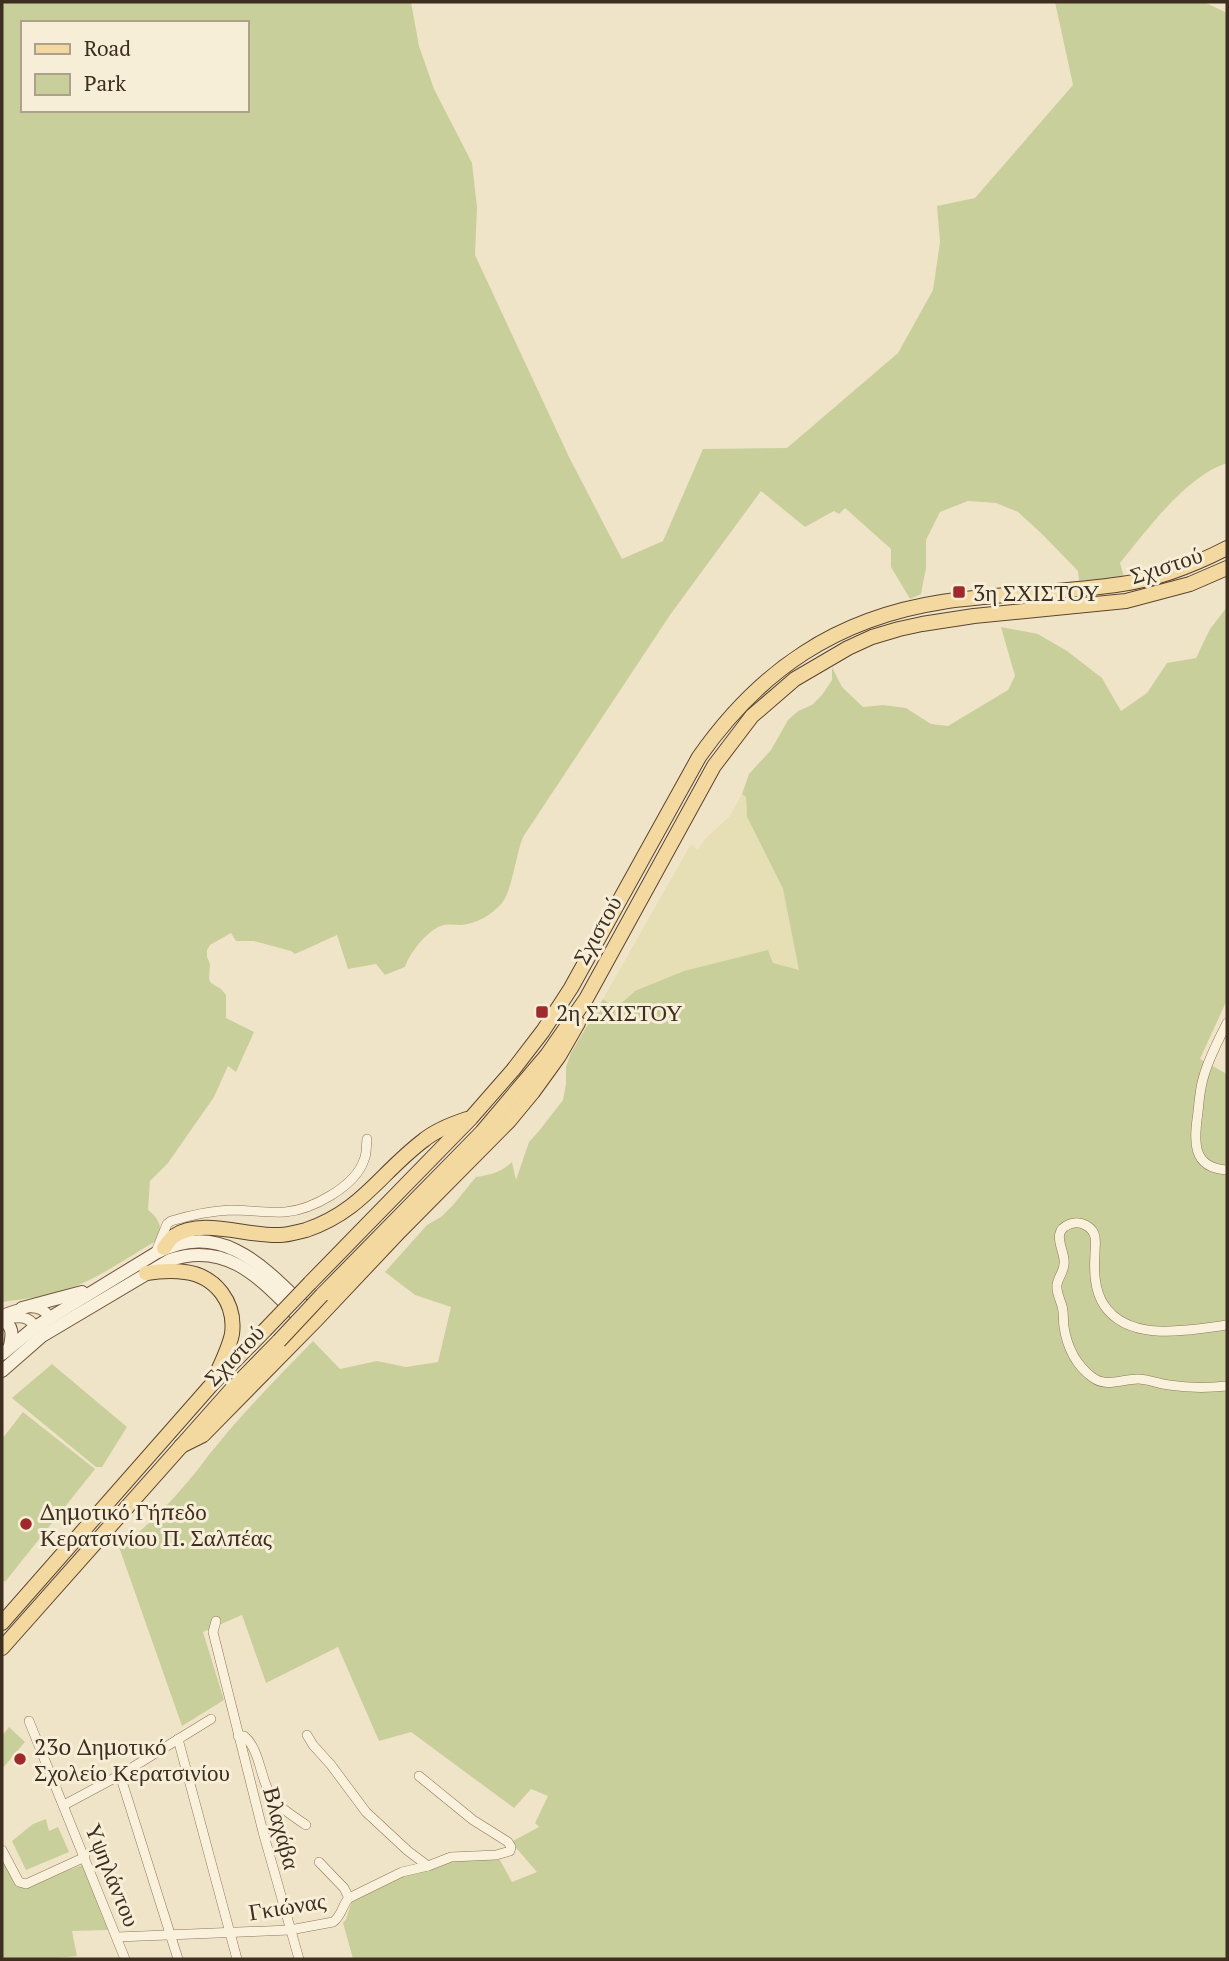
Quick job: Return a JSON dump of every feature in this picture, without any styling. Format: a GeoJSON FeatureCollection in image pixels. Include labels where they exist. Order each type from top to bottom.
{"type":"FeatureCollection","features":[{"type":"Feature","properties":{"kind":"main road","name":"Σχιστού"},"geometry":{"type":"LineString","coordinates":[[2,1623],[213,1383],[471,1118],[513,1070],[554,1017],[699,757],[718,729],[740,704],[785,665],[839,633],[894,612],[973,598],[1123,584],[1182,569],[1227,548]]}},
{"type":"Feature","properties":{"kind":"main road","name":"Σχιστού"},"geometry":{"type":"LineString","coordinates":[[2,1648],[231,1390],[452,1163],[501,1111],[547,1055],[586,999],[713,766],[752,716],[795,679],[872,637],[933,621],[1126,601],[1190,584],[1227,568]]}},
{"type":"Feature","properties":{"kind":"main road"},"geometry":{"type":"LineString","coordinates":[[181,1446],[203,1435],[534,1092],[568,1043],[586,999]]}},
{"type":"Feature","properties":{"kind":"main road"},"geometry":{"type":"LineString","coordinates":[[160,1251],[174,1236],[194,1229],[214,1228],[279,1235],[317,1226],[357,1203],[424,1140],[437,1131],[471,1118]]}},
{"type":"Feature","properties":{"kind":"main road"},"geometry":{"type":"LineString","coordinates":[[6,1350],[49,1318],[160,1251],[181,1243],[197,1241],[217,1243],[254,1260],[313,1323]]}},
{"type":"Feature","properties":{"kind":"main road"},"geometry":{"type":"LineString","coordinates":[[2,1371],[42,1336],[146,1273],[182,1256],[222,1257],[237,1263],[313,1323]]}},
{"type":"Feature","properties":{"kind":"main road"},"geometry":{"type":"LineString","coordinates":[[146,1273],[176,1271],[197,1275],[206,1278],[223,1293],[231,1311],[232,1333],[213,1383]]}},
{"type":"Feature","properties":{"kind":"main road"},"geometry":{"type":"LineString","coordinates":[[22,1308],[102,1286]]}},
{"type":"Feature","properties":{"kind":"main road"},"geometry":{"type":"LineString","coordinates":[[2,1318],[12,1331],[6,1350]]}},
{"type":"Feature","properties":{"kind":"street"},"geometry":{"type":"LineString","coordinates":[[1227,1023],[1203,1079],[1195,1139],[1199,1155],[1208,1166],[1227,1170]]}},
{"type":"Feature","properties":{"kind":"street"},"geometry":{"type":"LineString","coordinates":[[160,1251],[167,1224],[171,1221],[232,1210],[302,1210],[321,1201],[355,1176],[364,1162],[367,1139]]}},
{"type":"Feature","properties":{"kind":"street"},"geometry":{"type":"LineString","coordinates":[[1227,1325],[1177,1332],[1133,1328],[1119,1322],[1098,1296],[1093,1231],[1083,1223],[1076,1223],[1070,1224],[1061,1232],[1058,1243],[1065,1263],[1056,1286],[1065,1329],[1072,1353],[1093,1378],[1104,1384],[1142,1379],[1186,1387],[1227,1386]]}},
{"type":"Feature","properties":{"kind":"street"},"geometry":{"type":"LineString","coordinates":[[2,1318],[22,1308],[41,1309],[46,1311],[49,1318]]}},
{"type":"Feature","properties":{"kind":"street"},"geometry":{"type":"LineString","coordinates":[[2,1318],[26,1317],[35,1327]]}},
{"type":"Feature","properties":{"kind":"street","name":"Βλαχάβα"},"geometry":{"type":"LineString","coordinates":[[216,1621],[213,1632],[238,1736],[299,1959]]}},
{"type":"Feature","properties":{"kind":"street"},"geometry":{"type":"LineString","coordinates":[[64,1805],[120,1775],[211,1719]]}},
{"type":"Feature","properties":{"kind":"street","name":"Υψηλάντου"},"geometry":{"type":"LineString","coordinates":[[29,1721],[125,1959]]}},
{"type":"Feature","properties":{"kind":"street"},"geometry":{"type":"LineString","coordinates":[[307,1734],[366,1812],[428,1866]]}},
{"type":"Feature","properties":{"kind":"street"},"geometry":{"type":"LineString","coordinates":[[238,1736],[244,1736],[251,1743],[270,1795],[306,1825]]}},
{"type":"Feature","properties":{"kind":"street"},"geometry":{"type":"LineString","coordinates":[[178,1739],[237,1959]]}},
{"type":"Feature","properties":{"kind":"street"},"geometry":{"type":"LineString","coordinates":[[120,1775],[178,1959]]}},
{"type":"Feature","properties":{"kind":"street","name":"Γκιώνας"},"geometry":{"type":"LineString","coordinates":[[117,1937],[290,1930],[333,1922],[338,1919],[344,1903],[349,1898],[402,1872],[451,1857],[496,1855],[510,1851],[508,1842],[473,1820],[419,1776]]}},
{"type":"Feature","properties":{"kind":"street"},"geometry":{"type":"LineString","coordinates":[[2,1850],[19,1882],[26,1884],[85,1857]]}},
{"type":"Feature","properties":{"kind":"street"},"geometry":{"type":"LineString","coordinates":[[319,1862],[344,1888],[349,1898]]}},
{"type":"Feature","properties":{"kind":"shaded area"},"geometry":{"type":"Polygon","coordinates":[[[742,794],[746,796],[747,817],[783,889],[800,971],[773,963],[768,950],[635,991],[616,1008],[603,999],[691,844],[698,850],[705,839],[730,816],[742,794]]]}},
{"type":"Feature","properties":{"kind":"green space"},"geometry":{"type":"Polygon","coordinates":[[[2,2],[411,2],[419,46],[434,89],[472,163],[477,207],[475,255],[569,457],[622,559],[663,541],[703,449],[787,448],[898,353],[933,290],[940,242],[937,206],[975,198],[1073,85],[1055,2],[1204,2],[1227,13],[1227,463],[1197,479],[1168,505],[1120,563],[1124,577],[1079,581],[1078,571],[1018,512],[996,503],[968,501],[940,512],[926,540],[926,568],[921,594],[910,599],[891,567],[891,549],[845,508],[839,514],[834,511],[805,527],[761,491],[670,615],[523,837],[509,890],[498,907],[472,923],[438,927],[421,942],[405,967],[385,975],[376,964],[348,969],[337,935],[295,954],[254,941],[236,941],[231,933],[210,945],[207,950],[209,979],[226,995],[226,1018],[254,1032],[236,1072],[228,1066],[214,1097],[168,1163],[150,1181],[148,1210],[158,1222],[161,1238],[105,1272],[71,1288],[2,1302],[2,2]]]}},
{"type":"Feature","properties":{"kind":"green space"},"geometry":{"type":"Polygon","coordinates":[[[1227,607],[1227,1000],[1200,1059],[1227,1074],[1227,1959],[353,1959],[343,1923],[352,1901],[402,1877],[458,1859],[500,1860],[512,1882],[537,1872],[511,1842],[539,1827],[535,1823],[548,1796],[531,1789],[514,1808],[411,1732],[379,1741],[338,1647],[266,1683],[242,1615],[203,1632],[224,1700],[182,1726],[119,1547],[166,1506],[240,1418],[313,1341],[340,1369],[377,1361],[406,1367],[438,1362],[451,1307],[415,1295],[385,1272],[427,1225],[441,1217],[453,1205],[476,1177],[496,1172],[512,1162],[516,1180],[529,1142],[563,1100],[566,1067],[571,1053],[603,999],[616,1008],[635,991],[684,971],[768,950],[773,963],[799,970],[783,889],[747,817],[746,797],[742,794],[749,774],[771,750],[788,720],[798,711],[812,705],[822,695],[832,680],[832,667],[842,687],[863,707],[883,705],[906,708],[931,724],[948,726],[1008,690],[1015,676],[1001,627],[1038,634],[1067,651],[1102,678],[1121,711],[1147,693],[1167,663],[1196,658],[1210,629],[1227,607]]]}},
{"type":"Feature","properties":{"kind":"green space"},"geometry":{"type":"Polygon","coordinates":[[[52,1364],[127,1427],[102,1467],[96,1467],[12,1398],[52,1364]]]}},
{"type":"Feature","properties":{"kind":"green space","name":"Δημοτικό Γήπεδο Κερατσινίου Π. Σαλπέας"},"geometry":{"type":"Polygon","coordinates":[[[23,1412],[95,1469],[5,1582],[2,1579],[2,1439],[23,1412]]]}},
{"type":"Feature","properties":{"kind":"green space"},"geometry":{"type":"Polygon","coordinates":[[[9,1727],[25,1742],[2,1769],[2,1736],[9,1727]]]}},
{"type":"Feature","properties":{"kind":"green space"},"geometry":{"type":"Polygon","coordinates":[[[46,1819],[49,1831],[58,1827],[69,1852],[26,1870],[12,1841],[33,1824],[46,1819]]]}},
{"type":"Feature","properties":{"kind":"green space"},"geometry":{"type":"Polygon","coordinates":[[[2,1858],[23,1888],[82,1865],[108,1930],[72,1931],[77,1956],[2,1959],[2,1858]]]}},
{"type":"Feature","properties":{"kind":"place","name":"3η ΣΧΙΣΤΟΥ"},"geometry":{"type":"Point","coordinates":[959,592]}},
{"type":"Feature","properties":{"kind":"place","name":"2η ΣΧΙΣΤΟΥ"},"geometry":{"type":"Point","coordinates":[542,1012]}},
{"type":"Feature","properties":{"kind":"place","name":"Δημοτικό Γήπεδο Κερατσινίου Π. Σαλπέας"},"geometry":{"type":"Point","coordinates":[26,1524]}},
{"type":"Feature","properties":{"kind":"place","name":"23o Δημοτικό Σχολείο Κερατσινίου"},"geometry":{"type":"Point","coordinates":[20,1759]}}]}
